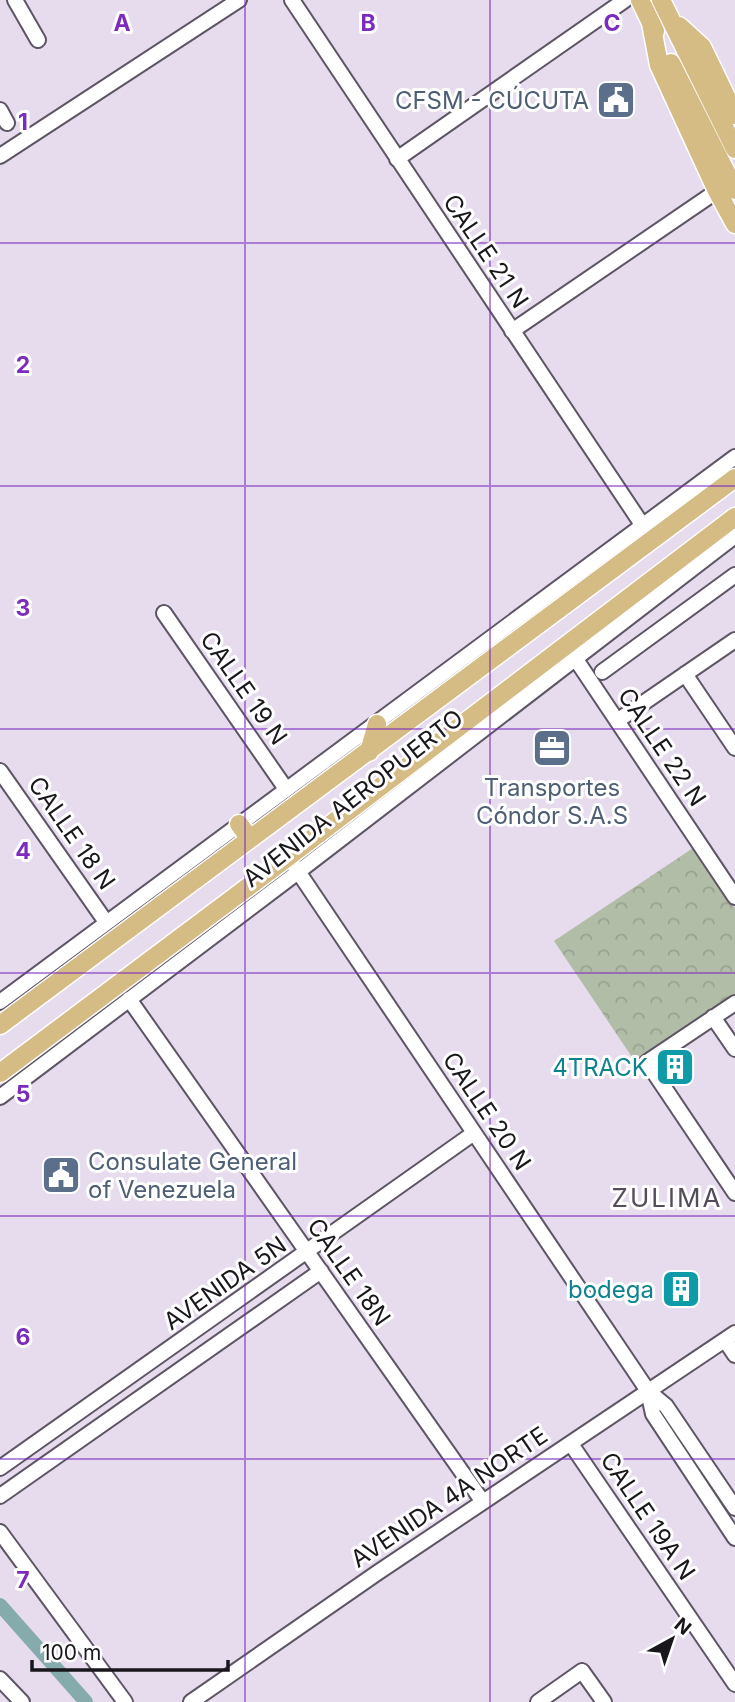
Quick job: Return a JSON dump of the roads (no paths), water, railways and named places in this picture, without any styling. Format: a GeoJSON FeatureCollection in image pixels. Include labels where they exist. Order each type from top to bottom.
{"type":"FeatureCollection","features":[{"type":"Feature","properties":{"kind":"main road"},"geometry":{"type":"LineString","coordinates":[[640,0],[726,191],[735,224]]}},
{"type":"Feature","properties":{"kind":"main road"},"geometry":{"type":"LineString","coordinates":[[661,0],[735,149]]}},
{"type":"Feature","properties":{"kind":"main road"},"geometry":{"type":"LineString","coordinates":[[671,19],[702,47],[735,115]]}},
{"type":"Feature","properties":{"kind":"main road","name":"AVENIDA AEROPUERTO"},"geometry":{"type":"LineString","coordinates":[[0,1025],[735,478]]}},
{"type":"Feature","properties":{"kind":"main road","name":"AVENIDA AEROPUERTO"},"geometry":{"type":"LineString","coordinates":[[0,1073],[293,865],[735,517]]}},
{"type":"Feature","properties":{"kind":"main road"},"geometry":{"type":"LineString","coordinates":[[369,752],[377,724]]}},
{"type":"Feature","properties":{"kind":"main road"},"geometry":{"type":"LineString","coordinates":[[239,824],[250,839]]}},
{"type":"Feature","properties":{"kind":"street"},"geometry":{"type":"LineString","coordinates":[[15,0],[38,40]]}},
{"type":"Feature","properties":{"kind":"street"},"geometry":{"type":"LineString","coordinates":[[0,156],[239,0]]}},
{"type":"Feature","properties":{"kind":"street","name":"CALLE 21 N"},"geometry":{"type":"LineString","coordinates":[[292,0],[643,526]]}},
{"type":"Feature","properties":{"kind":"street"},"geometry":{"type":"LineString","coordinates":[[397,159],[625,0]]}},
{"type":"Feature","properties":{"kind":"street"},"geometry":{"type":"LineString","coordinates":[[0,110],[8,123]]}},
{"type":"Feature","properties":{"kind":"street"},"geometry":{"type":"LineString","coordinates":[[512,331],[726,191]]}},
{"type":"Feature","properties":{"kind":"street","name":"AVENIDA AEROPUERTO"},"geometry":{"type":"LineString","coordinates":[[0,1002],[735,457]]}},
{"type":"Feature","properties":{"kind":"street","name":"AVENIDA AEROPUERTO"},"geometry":{"type":"LineString","coordinates":[[401,782],[575,658],[735,536]]}},
{"type":"Feature","properties":{"kind":"street"},"geometry":{"type":"LineString","coordinates":[[601,672],[735,575]]}},
{"type":"Feature","properties":{"kind":"street","name":"CALLE 19 N"},"geometry":{"type":"LineString","coordinates":[[164,613],[286,789]]}},
{"type":"Feature","properties":{"kind":"street"},"geometry":{"type":"LineString","coordinates":[[617,721],[735,640]]}},
{"type":"Feature","properties":{"kind":"street","name":"CALLE 22 N"},"geometry":{"type":"LineString","coordinates":[[575,658],[735,897]]}},
{"type":"Feature","properties":{"kind":"street"},"geometry":{"type":"LineString","coordinates":[[685,674],[735,748]]}},
{"type":"Feature","properties":{"kind":"street","name":"CALLE 18 N"},"geometry":{"type":"LineString","coordinates":[[0,771],[106,922]]}},
{"type":"Feature","properties":{"kind":"street","name":"AVENIDA AEROPUERTO"},"geometry":{"type":"LineString","coordinates":[[0,1097],[129,999],[293,865]]}},
{"type":"Feature","properties":{"kind":"street","name":"CALLE 20 N"},"geometry":{"type":"LineString","coordinates":[[293,865],[648,1391],[666,1406],[735,1508]]}},
{"type":"Feature","properties":{"kind":"street","name":"CALLE 18N"},"geometry":{"type":"LineString","coordinates":[[129,999],[483,1503]]}},
{"type":"Feature","properties":{"kind":"street"},"geometry":{"type":"LineString","coordinates":[[735,1003],[647,1062],[735,1193]]}},
{"type":"Feature","properties":{"kind":"street"},"geometry":{"type":"LineString","coordinates":[[713,1017],[735,1049]]}},
{"type":"Feature","properties":{"kind":"street","name":"AVENIDA 5N"},"geometry":{"type":"LineString","coordinates":[[0,1468],[474,1133]]}},
{"type":"Feature","properties":{"kind":"street","name":"AVENIDA 5N"},"geometry":{"type":"LineString","coordinates":[[0,1496],[320,1272]]}},
{"type":"Feature","properties":{"kind":"street"},"geometry":{"type":"LineString","coordinates":[[730,1337],[735,1355]]}},
{"type":"Feature","properties":{"kind":"street","name":"AVENIDA 4A NORTE"},"geometry":{"type":"LineString","coordinates":[[191,1702],[300,1625],[730,1337]]}},
{"type":"Feature","properties":{"kind":"street","name":"CALLE 20 N"},"geometry":{"type":"LineString","coordinates":[[648,1391],[653,1414],[735,1538]]}},
{"type":"Feature","properties":{"kind":"street","name":"CALLE 19A N"},"geometry":{"type":"LineString","coordinates":[[571,1444],[735,1684]]}},
{"type":"Feature","properties":{"kind":"street"},"geometry":{"type":"LineString","coordinates":[[0,1532],[125,1702]]}},
{"type":"Feature","properties":{"kind":"street"},"geometry":{"type":"LineString","coordinates":[[538,1702],[582,1671],[604,1702]]}},
{"type":"Feature","properties":{"kind":"street"},"geometry":{"type":"LineString","coordinates":[[0,1679],[22,1702]]}},
{"type":"Feature","properties":{"kind":"waterway"},"geometry":{"type":"LineString","coordinates":[[0,1605],[86,1702]]}},
{"type":"Feature","properties":{"kind":"place","name":"CFSM - CÚCUTA"},"geometry":{"type":"Point","coordinates":[616,100]}},
{"type":"Feature","properties":{"kind":"place","name":"Transportes Cóndor S.A.S"},"geometry":{"type":"Point","coordinates":[552,748]}},
{"type":"Feature","properties":{"kind":"place","name":"4TRACK"},"geometry":{"type":"Point","coordinates":[675,1067]}},
{"type":"Feature","properties":{"kind":"place","name":"Consulate General of Venezuela"},"geometry":{"type":"Point","coordinates":[61,1175]}},
{"type":"Feature","properties":{"kind":"place","name":"bodega"},"geometry":{"type":"Point","coordinates":[681,1289]}},
{"type":"Feature","properties":{"kind":"district","name":"ZULIMA"},"geometry":{"type":"Point","coordinates":[667,1197]}}]}
